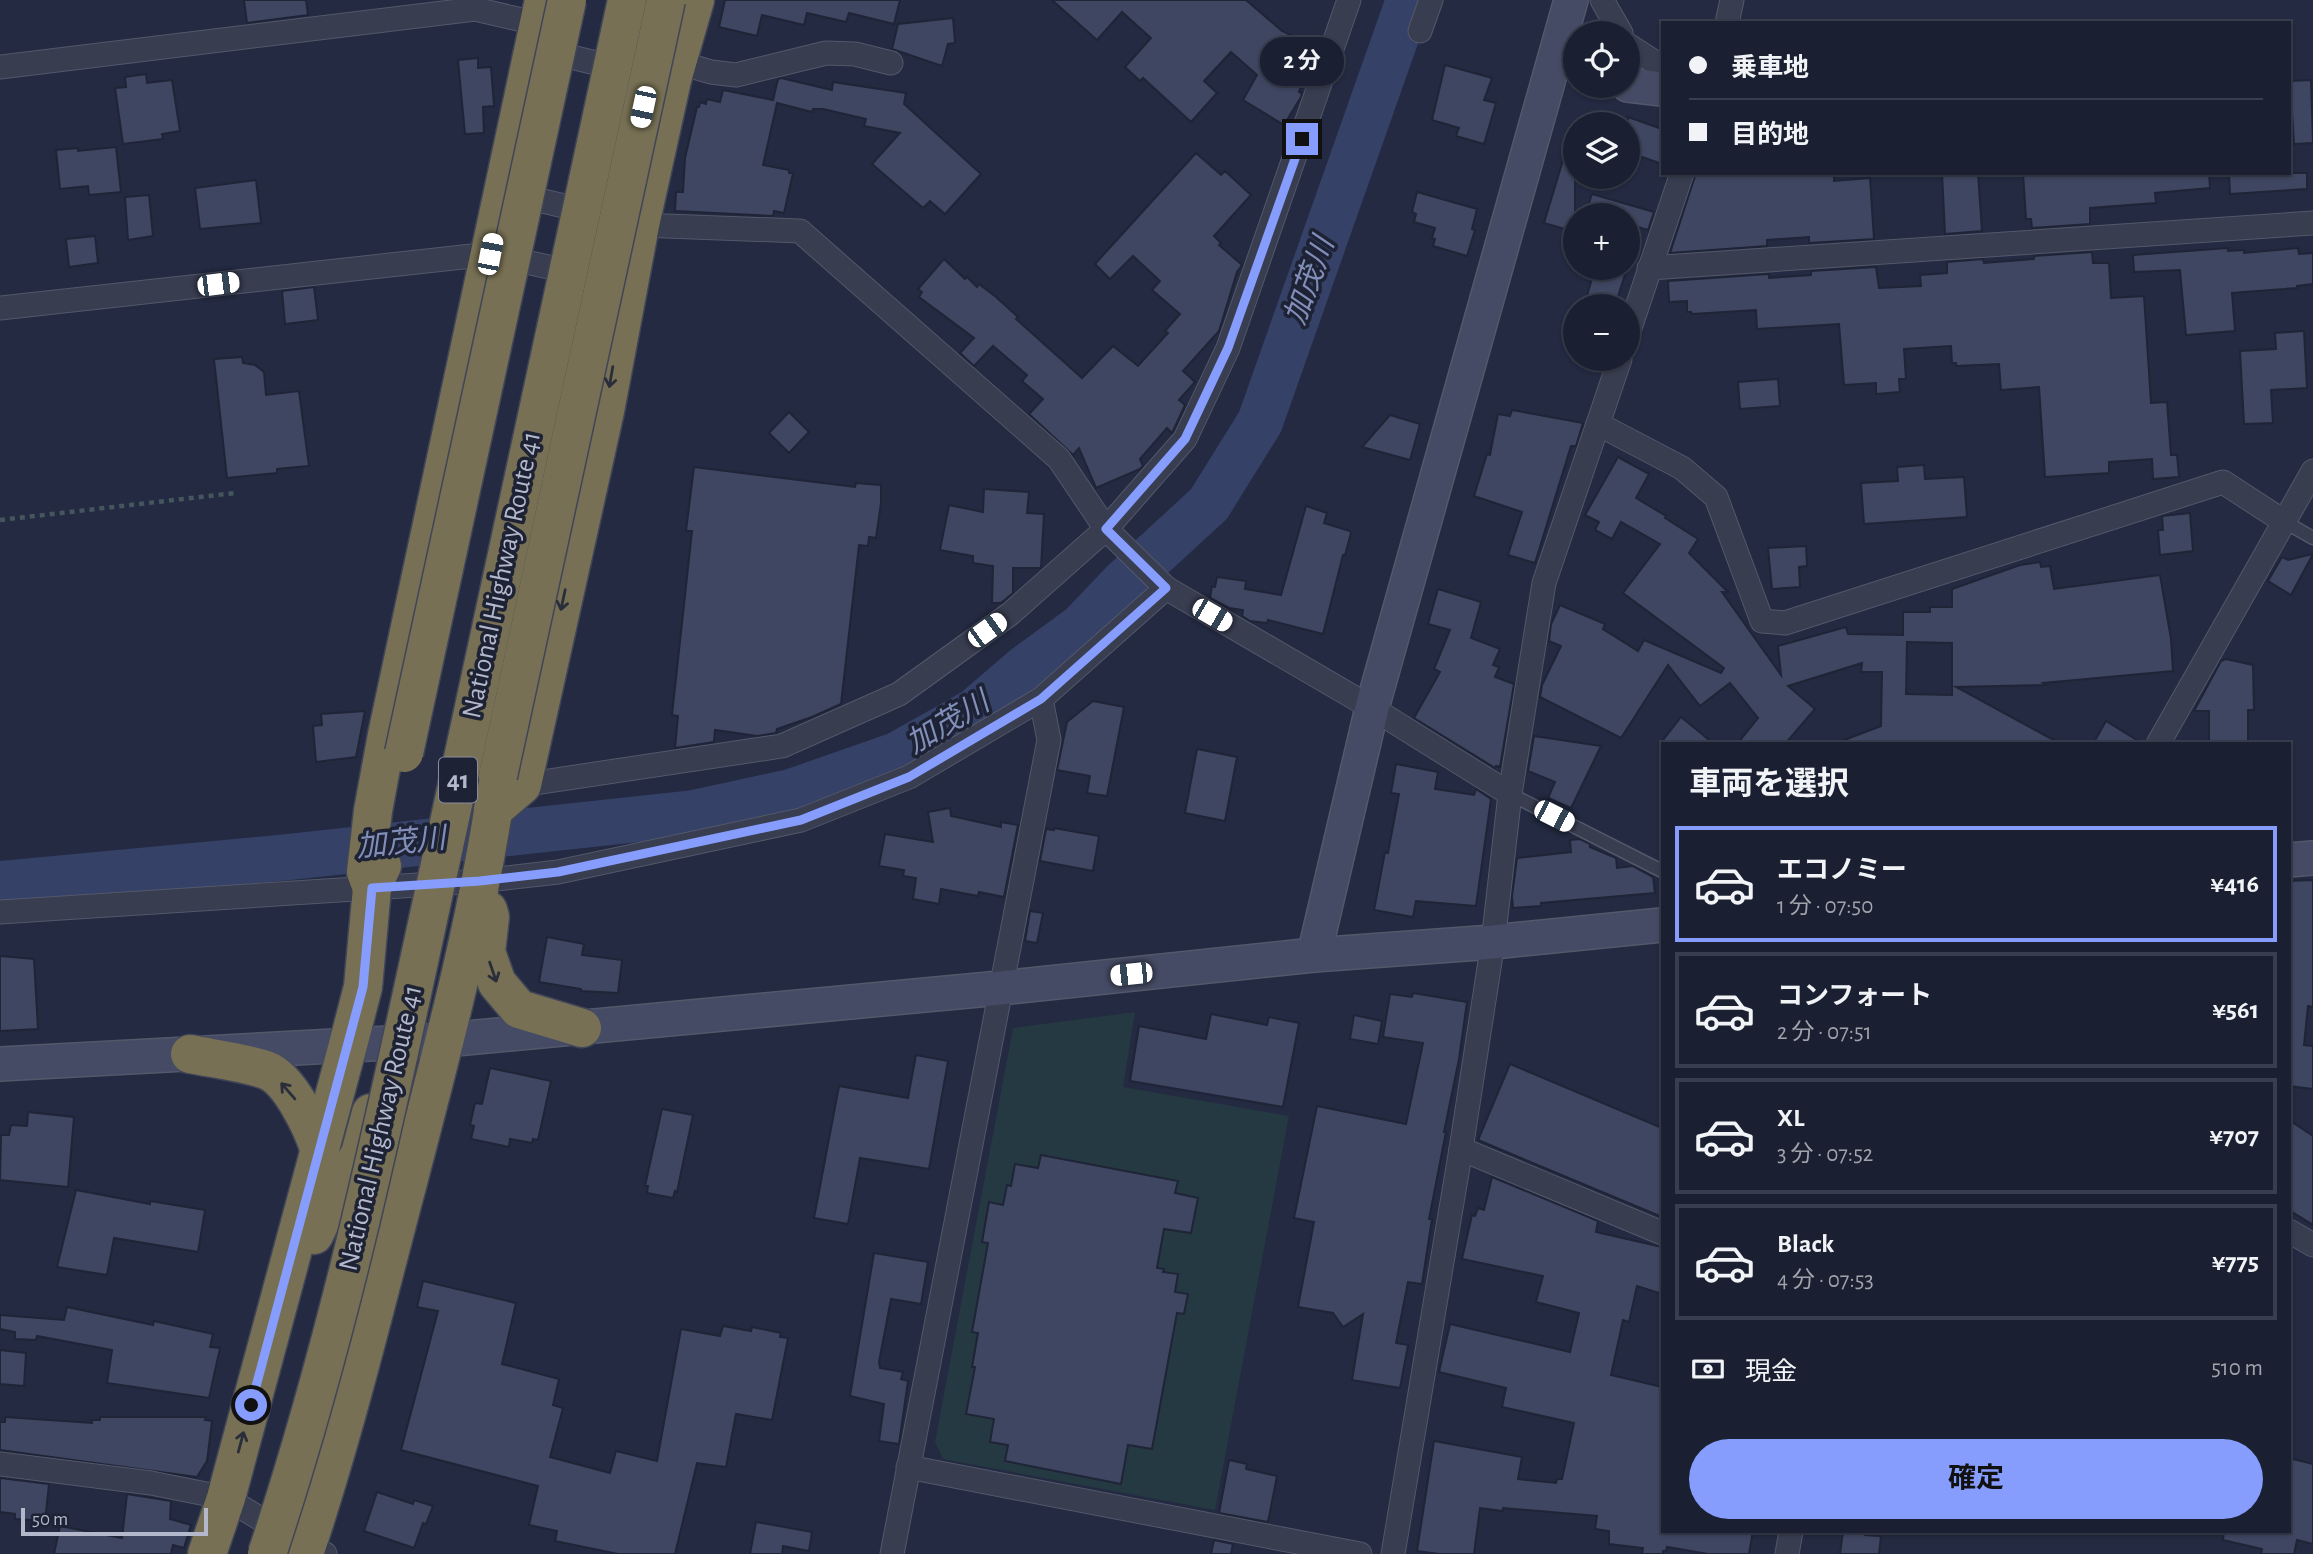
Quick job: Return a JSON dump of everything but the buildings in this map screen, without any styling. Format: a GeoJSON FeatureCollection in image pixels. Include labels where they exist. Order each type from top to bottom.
{"type":"FeatureCollection","features":[{"type":"Feature","properties":{"kind":"highway","name":"National Highway Route 41"},"geometry":{"type":"LineString","coordinates":[[267,1554],[299,1458],[346,1283],[416,976],[627,0]]}},
{"type":"Feature","properties":{"kind":"highway","name":"National Highway Route 41"},"geometry":{"type":"LineString","coordinates":[[305,1552],[334,1385],[393,1147],[640,0]]}},
{"type":"Feature","properties":{"kind":"highway"},"geometry":{"type":"LineString","coordinates":[[305,1552],[365,1346],[445,1040],[495,821],[666,0]]}},
{"type":"Feature","properties":{"kind":"highway"},"geometry":{"type":"LineString","coordinates":[[348,1045],[398,1022],[495,821],[605,411],[627,284],[675,71],[695,0]]}},
{"type":"Feature","properties":{"kind":"highway"},"geometry":{"type":"LineString","coordinates":[[207,1554],[226,1497],[363,987],[373,878],[383,812],[390,722],[503,191],[546,18]]}},
{"type":"Feature","properties":{"kind":"highway"},"geometry":{"type":"LineString","coordinates":[[383,812],[404,753],[546,18]]}},
{"type":"Feature","properties":{"kind":"highway"},"geometry":{"type":"LineString","coordinates":[[495,821],[486,952],[497,983],[519,1009],[582,1028]]}},
{"type":"Feature","properties":{"kind":"highway"},"geometry":{"type":"LineString","coordinates":[[263,1359],[289,1318],[309,1244],[359,1154],[377,1094],[445,1040]]}},
{"type":"Feature","properties":{"kind":"highway"},"geometry":{"type":"LineString","coordinates":[[190,1054],[269,1071],[297,1102],[312,1126],[320,1151]]}},
{"type":"Feature","properties":{"kind":"street"},"geometry":{"type":"LineString","coordinates":[[0,912],[373,878],[495,821],[782,746],[899,694],[1010,614],[1106,529],[1185,439],[1228,348],[1349,0]]}},
{"type":"Feature","properties":{"kind":"street"},"geometry":{"type":"LineString","coordinates":[[1420,31],[1431,0]]}},
{"type":"Feature","properties":{"kind":"street"},"geometry":{"type":"LineString","coordinates":[[1314,955],[1371,708],[1562,77],[1571,0]]}},
{"type":"Feature","properties":{"kind":"street"},"geometry":{"type":"LineString","coordinates":[[1602,0],[1614,21]]}},
{"type":"Feature","properties":{"kind":"street"},"geometry":{"type":"LineString","coordinates":[[1727,21],[1732,0]]}},
{"type":"Feature","properties":{"kind":"street"},"geometry":{"type":"LineString","coordinates":[[0,67],[475,9],[546,18],[675,71],[736,75],[826,53],[855,54],[891,63]]}},
{"type":"Feature","properties":{"kind":"street"},"geometry":{"type":"LineString","coordinates":[[1640,53],[1661,66]]}},
{"type":"Feature","properties":{"kind":"street"},"geometry":{"type":"LineString","coordinates":[[1640,86],[1661,89]]}},
{"type":"Feature","properties":{"kind":"street"},"geometry":{"type":"LineString","coordinates":[[1640,296],[1681,175]]}},
{"type":"Feature","properties":{"kind":"street"},"geometry":{"type":"LineString","coordinates":[[503,191],[640,225],[800,231],[1059,459],[1106,529],[1166,588],[1371,708],[1510,794]]}},
{"type":"Feature","properties":{"kind":"street"},"geometry":{"type":"LineString","coordinates":[[1649,268],[2313,222]]}},
{"type":"Feature","properties":{"kind":"street"},"geometry":{"type":"LineString","coordinates":[[0,308],[490,254],[627,284]]}},
{"type":"Feature","properties":{"kind":"street"},"geometry":{"type":"LineString","coordinates":[[1393,1554],[1461,1149],[1493,942],[1510,794],[1544,583],[1615,371]]}},
{"type":"Feature","properties":{"kind":"street"},"geometry":{"type":"LineString","coordinates":[[1598,424],[1682,468],[1716,497],[1762,621],[1785,623],[2223,482],[2283,521]]}},
{"type":"Feature","properties":{"kind":"street"},"geometry":{"type":"LineString","coordinates":[[2159,742],[2313,471]]}},
{"type":"Feature","properties":{"kind":"street"},"geometry":{"type":"LineString","coordinates":[[495,821],[558,872],[801,820],[909,777],[1041,699],[1166,588]]}},
{"type":"Feature","properties":{"kind":"street"},"geometry":{"type":"LineString","coordinates":[[892,1554],[1049,740],[1041,699]]}},
{"type":"Feature","properties":{"kind":"street"},"geometry":{"type":"LineString","coordinates":[[2291,860],[2313,858]]}},
{"type":"Feature","properties":{"kind":"street"},"geometry":{"type":"LineString","coordinates":[[0,1064],[445,1040],[1000,988],[1314,955],[1493,942],[1661,925]]}},
{"type":"Feature","properties":{"kind":"street"},"geometry":{"type":"LineString","coordinates":[[1461,1149],[1661,1233]]}},
{"type":"Feature","properties":{"kind":"street"},"geometry":{"type":"LineString","coordinates":[[2291,1232],[2313,1244]]}},
{"type":"Feature","properties":{"kind":"street"},"geometry":{"type":"LineString","coordinates":[[0,1464],[151,1483],[226,1497],[305,1552]]}},
{"type":"Feature","properties":{"kind":"street"},"geometry":{"type":"LineString","coordinates":[[908,1467],[1360,1554]]}},
{"type":"Feature","properties":{"kind":"street"},"geometry":{"type":"LineString","coordinates":[[1787,1554],[1791,1533]]}},
{"type":"Feature","properties":{"kind":"lane"},"geometry":{"type":"LineString","coordinates":[[2283,521],[2313,538]]}},
{"type":"Feature","properties":{"kind":"lane"},"geometry":{"type":"LineString","coordinates":[[1510,794],[1661,870]]}},
{"type":"Feature","properties":{"kind":"path"},"geometry":{"type":"LineString","coordinates":[[0,520],[235,493]]}},
{"type":"Feature","properties":{"kind":"shaded area"},"geometry":{"type":"Polygon","coordinates":[[[1135,1012],[1123,1087],[1289,1116],[1215,1510],[943,1459],[935,1442],[1013,1028],[1135,1012]]]}},
{"type":"Feature","properties":{"kind":"waterway","name":"加茂川"},"geometry":{"type":"LineString","coordinates":[[0,884],[289,857],[694,813],[791,792],[897,755],[975,711],[1025,668],[1081,627],[1122,584],[1209,504],[1260,422],[1409,0]]}},
{"type":"Feature","properties":{"kind":"route"},"geometry":{"type":"LineString","coordinates":[[251,1405],[363,987],[372,888],[480,881],[558,872],[801,820],[909,777],[1041,699],[1166,588],[1106,529],[1185,439],[1228,348],[1302,139]]}}]}
